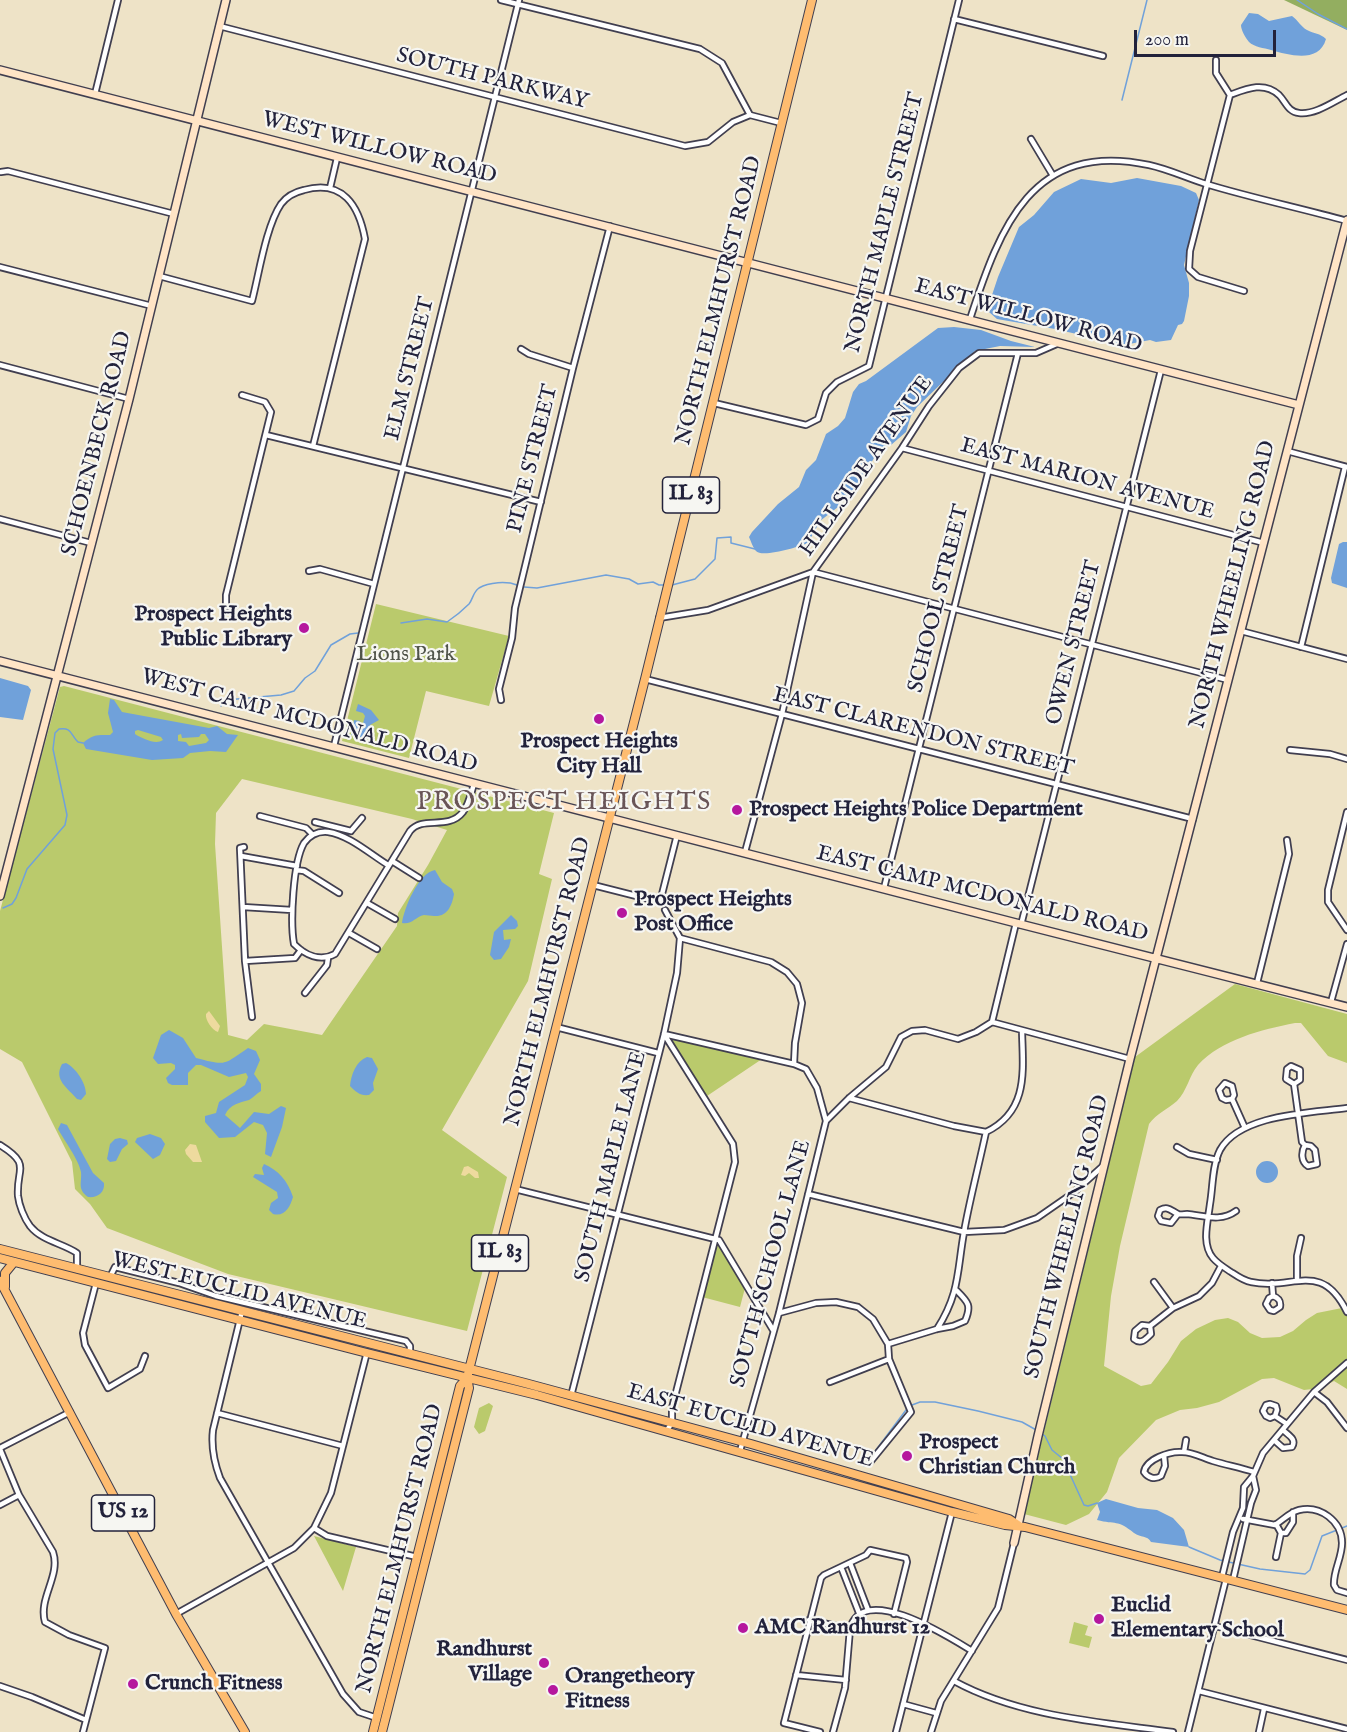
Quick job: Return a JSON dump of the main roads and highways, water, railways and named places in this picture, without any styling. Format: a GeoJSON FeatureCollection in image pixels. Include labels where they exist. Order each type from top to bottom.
{"type":"FeatureCollection","features":[{"type":"Feature","properties":{"kind":"main road","name":"SCHOENBECK ROAD"},"geometry":{"type":"LineString","coordinates":[[0,896],[129,399],[226,0]]}},
{"type":"Feature","properties":{"kind":"main road","name":"NORTH ELMHURST ROAD"},"geometry":{"type":"LineString","coordinates":[[382,1732],[460,1386],[468,1374],[593,885],[813,0]]}},
{"type":"Feature","properties":{"kind":"main road","name":"WEST WILLOW ROAD"},"geometry":{"type":"LineString","coordinates":[[0,70],[748,263]]}},
{"type":"Feature","properties":{"kind":"main road","name":"NORTH WHEELING ROAD"},"geometry":{"type":"LineString","coordinates":[[1157,958],[1347,220]]}},
{"type":"Feature","properties":{"kind":"main road","name":"EAST WILLOW ROAD"},"geometry":{"type":"LineString","coordinates":[[748,263],[1299,405]]}},
{"type":"Feature","properties":{"kind":"main road","name":"WEST CAMP MCDONALD ROAD"},"geometry":{"type":"LineString","coordinates":[[0,661],[609,817]]}},
{"type":"Feature","properties":{"kind":"main road","name":"EAST CAMP MCDONALD ROAD"},"geometry":{"type":"LineString","coordinates":[[609,817],[1347,1007]]}},
{"type":"Feature","properties":{"kind":"main road","name":"SOUTH WHEELING ROAD"},"geometry":{"type":"LineString","coordinates":[[1018,1525],[1130,1059],[1157,958]]}},
{"type":"Feature","properties":{"kind":"main road","name":"WEST EUCLID AVENUE"},"geometry":{"type":"LineString","coordinates":[[0,1249],[77,1270],[108,1282],[240,1321],[367,1353],[468,1374]]}},
{"type":"Feature","properties":{"kind":"main road","name":"WEST EUCLID AVENUE"},"geometry":{"type":"LineString","coordinates":[[0,1258],[96,1283],[108,1282],[242,1311],[410,1355],[468,1374]]}},
{"type":"Feature","properties":{"kind":"main road"},"geometry":{"type":"LineString","coordinates":[[5,1289],[6,1273],[14,1262]]}},
{"type":"Feature","properties":{"kind":"main road","name":"US 12"},"geometry":{"type":"LineString","coordinates":[[0,1281],[176,1614],[245,1732]]}},
{"type":"Feature","properties":{"kind":"main road","name":"EAST EUCLID AVENUE"},"geometry":{"type":"LineString","coordinates":[[468,1374],[742,1442],[1009,1519],[1018,1525]]}},
{"type":"Feature","properties":{"kind":"main road","name":"EAST EUCLID AVENUE"},"geometry":{"type":"LineString","coordinates":[[668,1425],[740,1451],[952,1512],[1005,1525],[1018,1525],[1347,1610]]}},
{"type":"Feature","properties":{"kind":"main road"},"geometry":{"type":"LineString","coordinates":[[1014,1543],[1018,1525]]}},
{"type":"Feature","properties":{"kind":"main road","name":"NORTH ELMHURST ROAD"},"geometry":{"type":"LineString","coordinates":[[373,1732],[422,1558]]}},
{"type":"Feature","properties":{"kind":"water"},"geometry":{"type":"Polygon","coordinates":[[[1249,13],[1258,14],[1269,21],[1292,16],[1305,29],[1326,39],[1317,52],[1303,56],[1256,46],[1249,42],[1241,27],[1249,13]]]}},
{"type":"Feature","properties":{"kind":"water"},"geometry":{"type":"Polygon","coordinates":[[[1137,178],[1181,186],[1196,193],[1199,200],[1184,265],[1189,283],[1189,296],[1184,321],[1178,325],[1171,340],[1156,342],[1150,340],[1124,345],[1055,329],[997,319],[989,312],[998,277],[1019,227],[1034,215],[1054,192],[1081,179],[1111,183],[1137,178]]]}},
{"type":"Feature","properties":{"kind":"water"},"geometry":{"type":"Polygon","coordinates":[[[938,328],[981,330],[1035,347],[1000,346],[975,351],[917,407],[911,416],[906,432],[891,445],[883,447],[859,484],[838,507],[820,521],[808,543],[773,553],[756,551],[749,537],[752,532],[778,504],[799,487],[806,470],[816,460],[826,434],[845,418],[853,392],[859,384],[938,328]]]}},
{"type":"Feature","properties":{"kind":"water"},"geometry":{"type":"Polygon","coordinates":[[[1347,542],[1347,588],[1332,583],[1331,578],[1339,544],[1347,542]]]}},
{"type":"Feature","properties":{"kind":"water"},"geometry":{"type":"Polygon","coordinates":[[[0,678],[28,686],[31,690],[23,720],[0,717],[0,678]]]}},
{"type":"Feature","properties":{"kind":"water"},"geometry":{"type":"Polygon","coordinates":[[[110,699],[114,700],[122,712],[209,728],[217,726],[227,734],[238,735],[226,752],[190,753],[183,758],[152,760],[86,749],[83,743],[90,738],[110,735],[113,732],[108,713],[110,699]],[[138,730],[135,734],[153,742],[163,740],[161,737],[138,730]],[[181,734],[178,735],[178,741],[186,742],[189,746],[206,743],[209,740],[205,734],[199,737],[182,738],[181,734]]]}},
{"type":"Feature","properties":{"kind":"water"},"geometry":{"type":"Polygon","coordinates":[[[358,704],[371,710],[379,720],[370,725],[367,739],[351,735],[354,720],[360,721],[359,726],[362,727],[365,716],[356,711],[358,704]]]}},
{"type":"Feature","properties":{"kind":"water"},"geometry":{"type":"Polygon","coordinates":[[[435,870],[442,882],[452,889],[454,894],[449,910],[443,915],[424,915],[408,923],[402,923],[409,901],[418,884],[435,870]]]}},
{"type":"Feature","properties":{"kind":"water"},"geometry":{"type":"Polygon","coordinates":[[[511,915],[517,921],[518,926],[515,929],[503,930],[504,940],[511,939],[509,947],[501,959],[494,960],[490,955],[494,932],[511,915]]]}},
{"type":"Feature","properties":{"kind":"water"},"geometry":{"type":"Polygon","coordinates":[[[169,1030],[183,1038],[196,1058],[206,1061],[219,1063],[229,1061],[248,1048],[256,1051],[260,1060],[254,1074],[261,1084],[261,1091],[249,1100],[232,1106],[225,1115],[240,1128],[254,1112],[269,1114],[281,1106],[286,1108],[271,1157],[265,1154],[267,1133],[263,1125],[254,1122],[235,1137],[219,1138],[205,1122],[205,1116],[216,1113],[219,1102],[245,1085],[248,1077],[246,1073],[229,1077],[196,1065],[188,1073],[188,1085],[168,1083],[166,1078],[175,1069],[175,1065],[158,1064],[153,1058],[161,1035],[169,1030]]]}},
{"type":"Feature","properties":{"kind":"water"},"geometry":{"type":"Polygon","coordinates":[[[367,1057],[372,1058],[378,1069],[373,1083],[374,1090],[369,1095],[358,1093],[350,1086],[355,1069],[367,1057]]]}},
{"type":"Feature","properties":{"kind":"water"},"geometry":{"type":"Polygon","coordinates":[[[66,1063],[77,1072],[84,1085],[86,1094],[81,1100],[77,1099],[60,1079],[62,1064],[66,1063]]]}},
{"type":"Feature","properties":{"kind":"water"},"geometry":{"type":"Polygon","coordinates":[[[61,1123],[67,1125],[93,1173],[104,1183],[102,1192],[97,1196],[88,1197],[82,1191],[80,1167],[58,1129],[61,1123]]]}},
{"type":"Feature","properties":{"kind":"water"},"geometry":{"type":"Polygon","coordinates":[[[150,1134],[161,1138],[165,1144],[160,1155],[153,1159],[135,1142],[137,1138],[150,1134]]]}},
{"type":"Feature","properties":{"kind":"water"},"geometry":{"type":"Polygon","coordinates":[[[120,1138],[127,1140],[128,1144],[122,1149],[116,1161],[110,1162],[107,1159],[110,1144],[120,1138]]]}},
{"type":"Feature","properties":{"kind":"water"},"geometry":{"type":"Polygon","coordinates":[[[1267,1161],[1275,1164],[1278,1172],[1275,1180],[1267,1183],[1259,1180],[1256,1172],[1259,1164],[1267,1161]]]}},
{"type":"Feature","properties":{"kind":"water"},"geometry":{"type":"Polygon","coordinates":[[[264,1164],[274,1169],[282,1177],[293,1197],[289,1208],[284,1213],[277,1215],[269,1210],[271,1203],[278,1198],[277,1192],[253,1177],[255,1174],[264,1175],[262,1168],[264,1164]]]}},
{"type":"Feature","properties":{"kind":"water"},"geometry":{"type":"Polygon","coordinates":[[[1106,1499],[1138,1508],[1157,1510],[1173,1518],[1184,1530],[1189,1547],[1151,1542],[1148,1538],[1137,1535],[1120,1524],[1097,1520],[1100,1512],[1097,1503],[1106,1499]]]}},
{"type":"Feature","properties":{"kind":"waterway"},"geometry":{"type":"LineString","coordinates":[[1122,100],[1147,0]]}},
{"type":"Feature","properties":{"kind":"waterway"},"geometry":{"type":"LineString","coordinates":[[1297,0],[1347,29]]}},
{"type":"Feature","properties":{"kind":"waterway"},"geometry":{"type":"LineString","coordinates":[[672,585],[695,579],[715,559],[717,538],[731,537],[731,543],[755,549]]}},
{"type":"Feature","properties":{"kind":"waterway"},"geometry":{"type":"LineString","coordinates":[[524,587],[537,588],[606,575],[629,579],[638,584],[653,582],[665,585]]}},
{"type":"Feature","properties":{"kind":"waterway"},"geometry":{"type":"LineString","coordinates":[[401,623],[427,619],[447,622],[469,604],[475,591],[479,588],[498,583],[517,585]]}},
{"type":"Feature","properties":{"kind":"waterway"},"geometry":{"type":"LineString","coordinates":[[221,706],[226,700],[281,695],[294,691],[305,678],[315,671],[331,645],[350,634],[358,633]]}},
{"type":"Feature","properties":{"kind":"waterway"},"geometry":{"type":"LineString","coordinates":[[3,908],[12,904],[27,869],[65,825],[67,815],[53,749],[55,733],[59,729],[66,729],[78,742],[83,743]]}},
{"type":"Feature","properties":{"kind":"waterway"},"geometry":{"type":"LineString","coordinates":[[912,1405],[920,1402],[935,1402],[1022,1422],[1038,1431]]}},
{"type":"Feature","properties":{"kind":"waterway"},"geometry":{"type":"LineString","coordinates":[[864,1466],[906,1410]]}},
{"type":"Feature","properties":{"kind":"waterway"},"geometry":{"type":"LineString","coordinates":[[1042,1434],[1052,1450],[1063,1459],[1084,1505],[1097,1503]]}},
{"type":"Feature","properties":{"kind":"waterway"},"geometry":{"type":"LineString","coordinates":[[1342,1528],[1347,1526]]}},
{"type":"Feature","properties":{"kind":"waterway"},"geometry":{"type":"LineString","coordinates":[[1189,1547],[1220,1560],[1260,1569],[1305,1574],[1310,1570],[1322,1536],[1337,1530]]}},
{"type":"Feature","properties":{"kind":"place","name":"Prospect Heights Public Library"},"geometry":{"type":"Point","coordinates":[304,628]}},
{"type":"Feature","properties":{"kind":"place","name":"Prospect Heights City Hall"},"geometry":{"type":"Point","coordinates":[599,719]}},
{"type":"Feature","properties":{"kind":"place","name":"Prospect Heights Police Department"},"geometry":{"type":"Point","coordinates":[737,810]}},
{"type":"Feature","properties":{"kind":"place","name":"Prospect Heights Post Office"},"geometry":{"type":"Point","coordinates":[622,913]}},
{"type":"Feature","properties":{"kind":"place","name":"Prospect Christian Church"},"geometry":{"type":"Point","coordinates":[907,1456]}},
{"type":"Feature","properties":{"kind":"place","name":"Euclid Elementary School"},"geometry":{"type":"Point","coordinates":[1099,1619]}},
{"type":"Feature","properties":{"kind":"place","name":"AMC Randhurst 12"},"geometry":{"type":"Point","coordinates":[743,1628]}},
{"type":"Feature","properties":{"kind":"place","name":"Randhurst Village"},"geometry":{"type":"Point","coordinates":[544,1663]}},
{"type":"Feature","properties":{"kind":"place","name":"Crunch Fitness"},"geometry":{"type":"Point","coordinates":[133,1684]}},
{"type":"Feature","properties":{"kind":"place","name":"Orangetheory Fitness"},"geometry":{"type":"Point","coordinates":[553,1690]}},
{"type":"Feature","properties":{"kind":"district","name":"PROSPECT HEIGHTS"},"geometry":{"type":"Point","coordinates":[564,804]}},
{"type":"Feature","properties":{"kind":"park label","name":"Lions Park"},"geometry":{"type":"Point","coordinates":[406,655]}}]}
